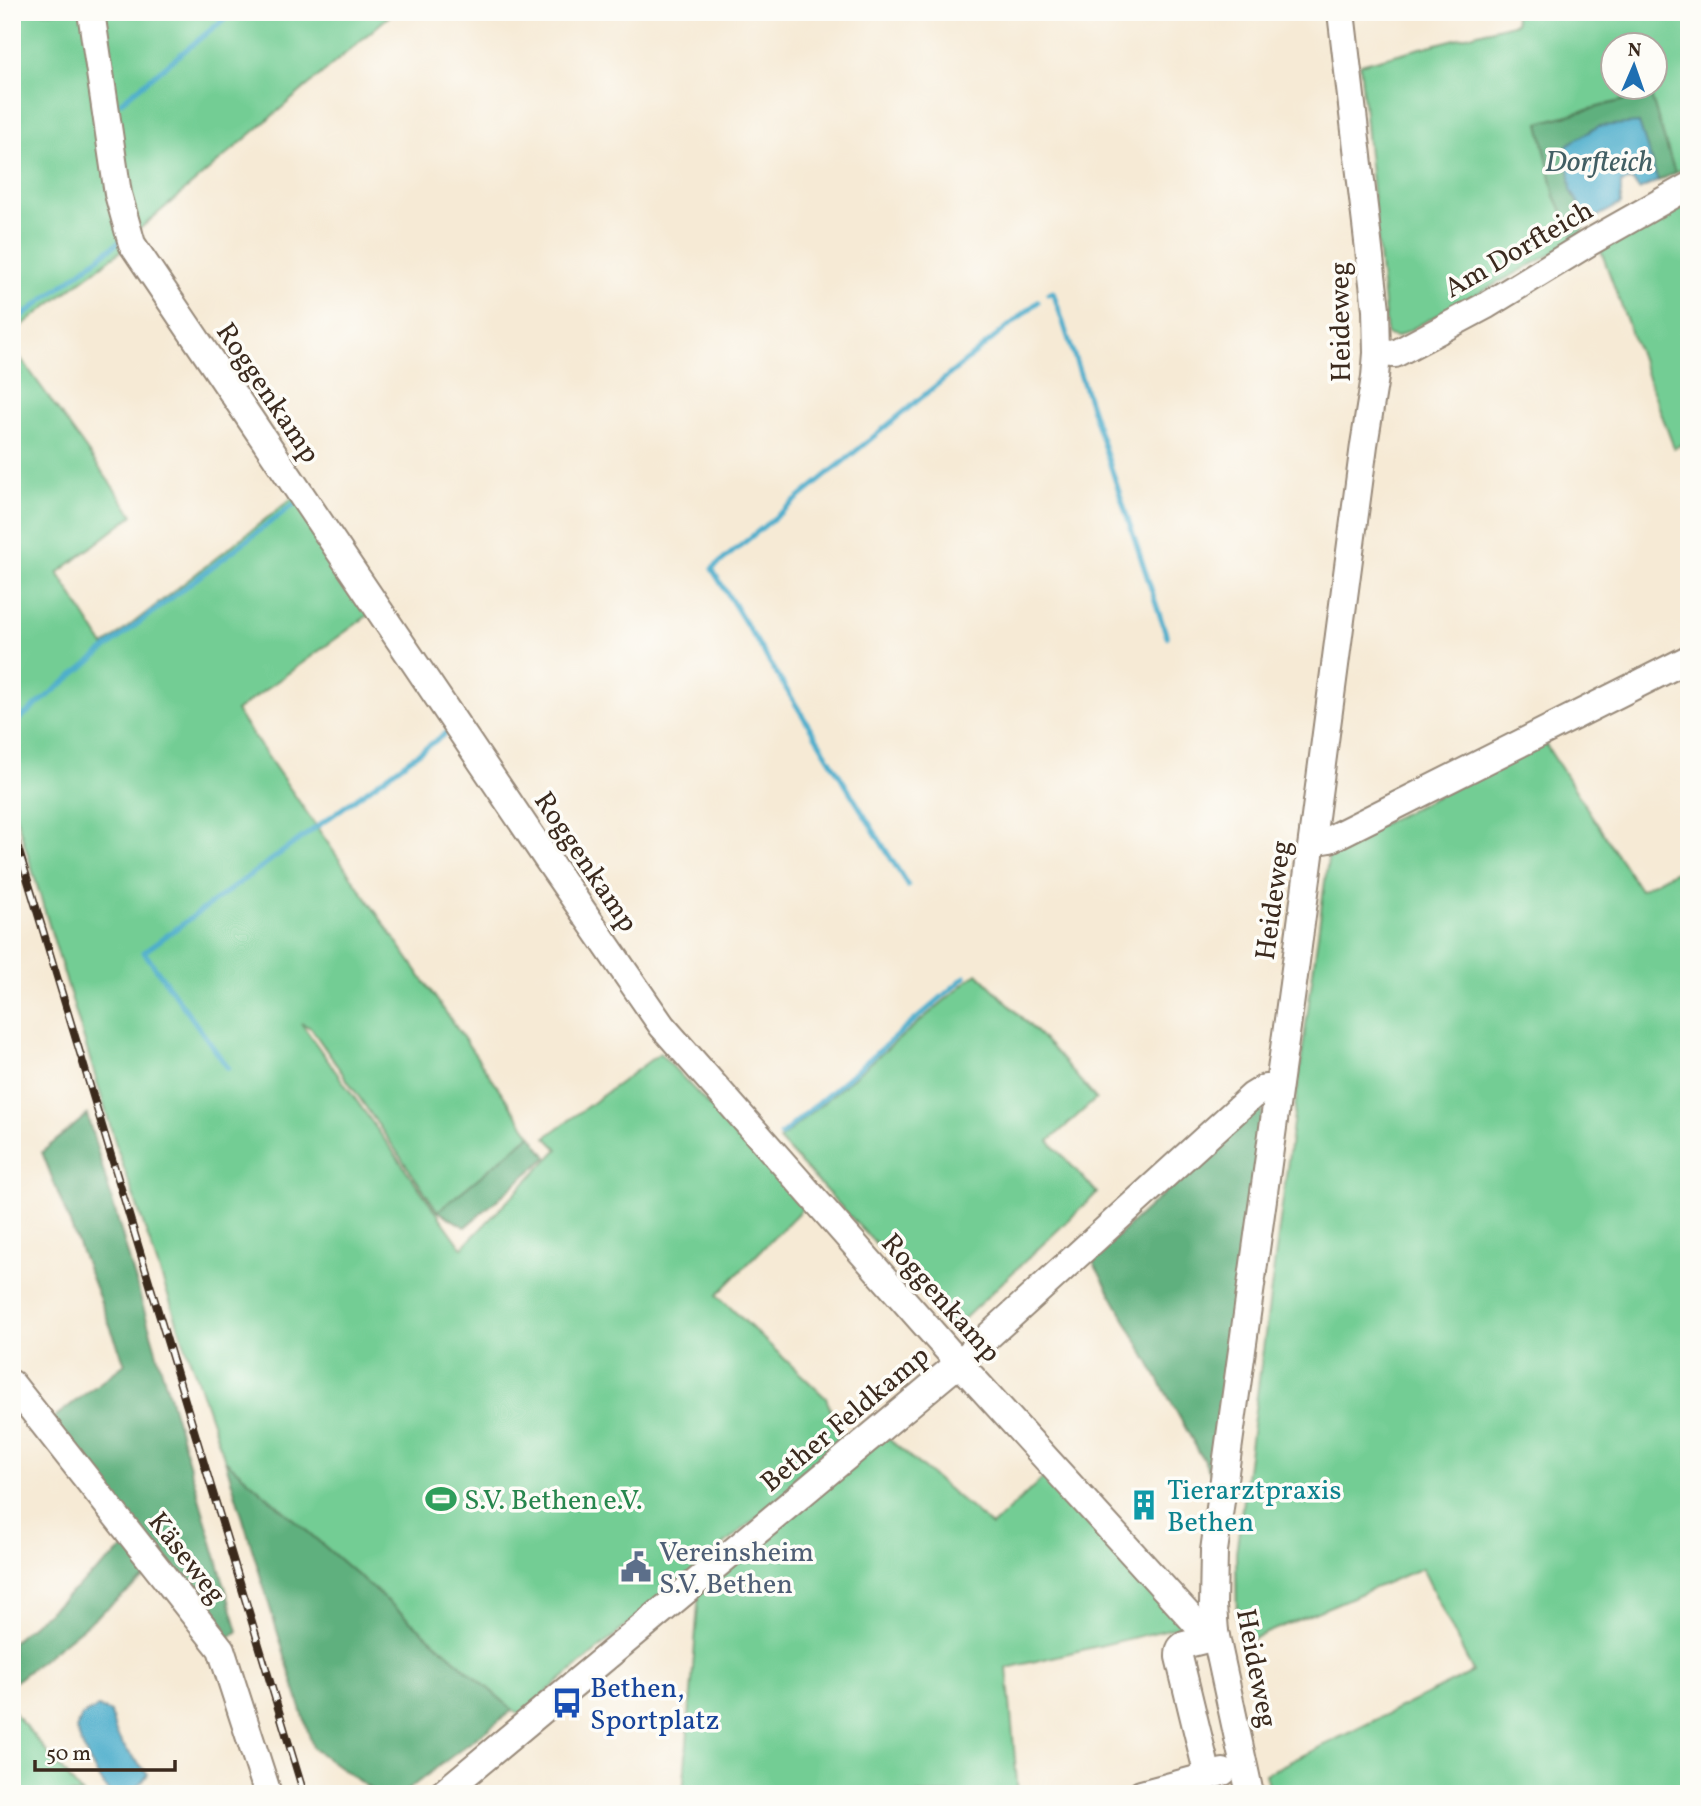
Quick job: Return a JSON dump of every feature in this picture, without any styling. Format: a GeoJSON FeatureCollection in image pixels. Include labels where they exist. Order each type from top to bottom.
{"type":"FeatureCollection","features":[{"type":"Feature","properties":{"kind":"street","name":"Roggenkamp"},"geometry":{"type":"LineString","coordinates":[[91,12],[118,194],[132,244],[662,1026],[958,1363],[1203,1631],[1215,1635]]}},
{"type":"Feature","properties":{"kind":"street","name":"Heideweg"},"geometry":{"type":"LineString","coordinates":[[1250,1794],[1215,1635],[1214,1550],[1377,353],[1376,309],[1341,12]]}},
{"type":"Feature","properties":{"kind":"street","name":"Am Dorfteich"},"geometry":{"type":"LineString","coordinates":[[1377,353],[1395,354],[1453,323],[1689,186]]}},
{"type":"Feature","properties":{"kind":"street"},"geometry":{"type":"LineString","coordinates":[[1312,842],[1330,839],[1688,659]]}},
{"type":"Feature","properties":{"kind":"street","name":"Bether Feldkamp"},"geometry":{"type":"LineString","coordinates":[[442,1794],[532,1712],[958,1363],[1252,1096],[1265,1088],[1278,1088]]}},
{"type":"Feature","properties":{"kind":"street","name":"Käseweg"},"geometry":{"type":"LineString","coordinates":[[12,1384],[220,1649],[268,1794]]}},
{"type":"Feature","properties":{"kind":"street"},"geometry":{"type":"LineString","coordinates":[[1208,1776],[1179,1651],[1184,1645],[1215,1635]]}},
{"type":"Feature","properties":{"kind":"street"},"geometry":{"type":"LineString","coordinates":[[1140,1794],[1245,1766]]}},
{"type":"Feature","properties":{"kind":"green space"},"geometry":{"type":"Polygon","coordinates":[[[12,12],[85,12],[125,248],[12,333],[12,12]]]}},
{"type":"Feature","properties":{"kind":"green space"},"geometry":{"type":"Polygon","coordinates":[[[102,12],[394,12],[136,232],[102,12]]]}},
{"type":"Feature","properties":{"kind":"green space"},"geometry":{"type":"Polygon","coordinates":[[[1514,12],[1689,12],[1689,165],[1675,173],[1653,102],[1670,102],[1670,32],[1600,32],[1600,102],[1617,102],[1539,123],[1555,196],[1576,241],[1397,337],[1387,335],[1360,64],[1516,23],[1514,12]]]}},
{"type":"Feature","properties":{"kind":"green space"},"geometry":{"type":"Polygon","coordinates":[[[1617,102],[1653,102],[1675,173],[1658,181],[1639,123],[1571,190],[1589,221],[1576,241],[1555,196],[1539,123],[1617,102]]]}},
{"type":"Feature","properties":{"kind":"green space"},"geometry":{"type":"Polygon","coordinates":[[[1689,199],[1689,441],[1674,448],[1601,251],[1689,199]]]}},
{"type":"Feature","properties":{"kind":"green space"},"geometry":{"type":"Polygon","coordinates":[[[12,346],[133,515],[58,573],[104,646],[295,496],[374,611],[236,711],[531,1135],[438,1211],[311,1028],[301,1023],[462,1248],[558,1149],[546,1137],[660,1053],[804,1207],[717,1295],[826,1398],[839,1432],[848,1442],[520,1714],[225,1460],[117,1148],[12,803],[12,346]]]}},
{"type":"Feature","properties":{"kind":"green space"},"geometry":{"type":"Polygon","coordinates":[[[1544,742],[1640,890],[1689,864],[1689,1794],[1270,1794],[1265,1774],[1473,1672],[1422,1568],[1240,1644],[1237,1626],[1236,1553],[1329,851],[1544,742]]]}},
{"type":"Feature","properties":{"kind":"green space"},"geometry":{"type":"Polygon","coordinates":[[[977,973],[1052,1048],[1096,1099],[1049,1141],[1097,1193],[954,1328],[779,1140],[977,973]]]}},
{"type":"Feature","properties":{"kind":"green space"},"geometry":{"type":"Polygon","coordinates":[[[1264,1100],[1214,1479],[1092,1260],[1264,1100]]]}},
{"type":"Feature","properties":{"kind":"green space"},"geometry":{"type":"Polygon","coordinates":[[[87,1115],[238,1631],[226,1640],[52,1419],[125,1364],[42,1152],[87,1115]]]}},
{"type":"Feature","properties":{"kind":"green space"},"geometry":{"type":"Polygon","coordinates":[[[531,1135],[547,1157],[465,1227],[438,1211],[531,1135]]]}},
{"type":"Feature","properties":{"kind":"green space"},"geometry":{"type":"Polygon","coordinates":[[[885,1436],[992,1526],[1045,1476],[1182,1626],[1007,1668],[1018,1794],[683,1794],[699,1592],[885,1436]]]}},
{"type":"Feature","properties":{"kind":"green space"},"geometry":{"type":"Polygon","coordinates":[[[225,1460],[513,1710],[402,1794],[377,1794],[313,1748],[225,1460]]]}},
{"type":"Feature","properties":{"kind":"green space"},"geometry":{"type":"Polygon","coordinates":[[[129,1544],[152,1572],[12,1684],[12,1642],[129,1544]]]}},
{"type":"Feature","properties":{"kind":"green space"},"geometry":{"type":"Polygon","coordinates":[[[12,1710],[82,1794],[12,1794],[12,1710]]]}},
{"type":"Feature","properties":{"kind":"water","name":"Dorfteich"},"geometry":{"type":"Polygon","coordinates":[[[1639,123],[1658,181],[1639,190],[1632,180],[1621,183],[1621,204],[1589,221],[1571,190],[1567,145],[1599,126],[1639,123]]]}},
{"type":"Feature","properties":{"kind":"water"},"geometry":{"type":"Polygon","coordinates":[[[98,1707],[111,1712],[119,1740],[148,1774],[132,1790],[122,1793],[109,1792],[82,1746],[76,1729],[82,1716],[98,1707]]]}},
{"type":"Feature","properties":{"kind":"waterway"},"geometry":{"type":"LineString","coordinates":[[121,102],[233,12]]}},
{"type":"Feature","properties":{"kind":"waterway"},"geometry":{"type":"LineString","coordinates":[[12,324],[123,239]]}},
{"type":"Feature","properties":{"kind":"waterway"},"geometry":{"type":"LineString","coordinates":[[1048,294],[1053,292],[1167,637]]}},
{"type":"Feature","properties":{"kind":"waterway"},"geometry":{"type":"LineString","coordinates":[[908,886],[712,569],[1038,302]]}},
{"type":"Feature","properties":{"kind":"waterway"},"geometry":{"type":"LineString","coordinates":[[12,725],[119,638],[294,504]]}},
{"type":"Feature","properties":{"kind":"waterway"},"geometry":{"type":"LineString","coordinates":[[228,1068],[144,952],[449,731]]}},
{"type":"Feature","properties":{"kind":"waterway"},"geometry":{"type":"LineString","coordinates":[[781,1135],[965,977]]}},
{"type":"Feature","properties":{"kind":"railway"},"geometry":{"type":"LineString","coordinates":[[12,828],[304,1794]]}},
{"type":"Feature","properties":{"kind":"place","name":"S.V. Bethen e.V."},"geometry":{"type":"Point","coordinates":[441,1499]}},
{"type":"Feature","properties":{"kind":"place","name":"Tierarztpraxis Bethen"},"geometry":{"type":"Point","coordinates":[1144,1505]}},
{"type":"Feature","properties":{"kind":"place","name":"Vereinsheim S.V. Bethen"},"geometry":{"type":"Point","coordinates":[636,1567]}},
{"type":"Feature","properties":{"kind":"place","name":"Bethen, Sportplatz"},"geometry":{"type":"Point","coordinates":[567,1703]}}]}
